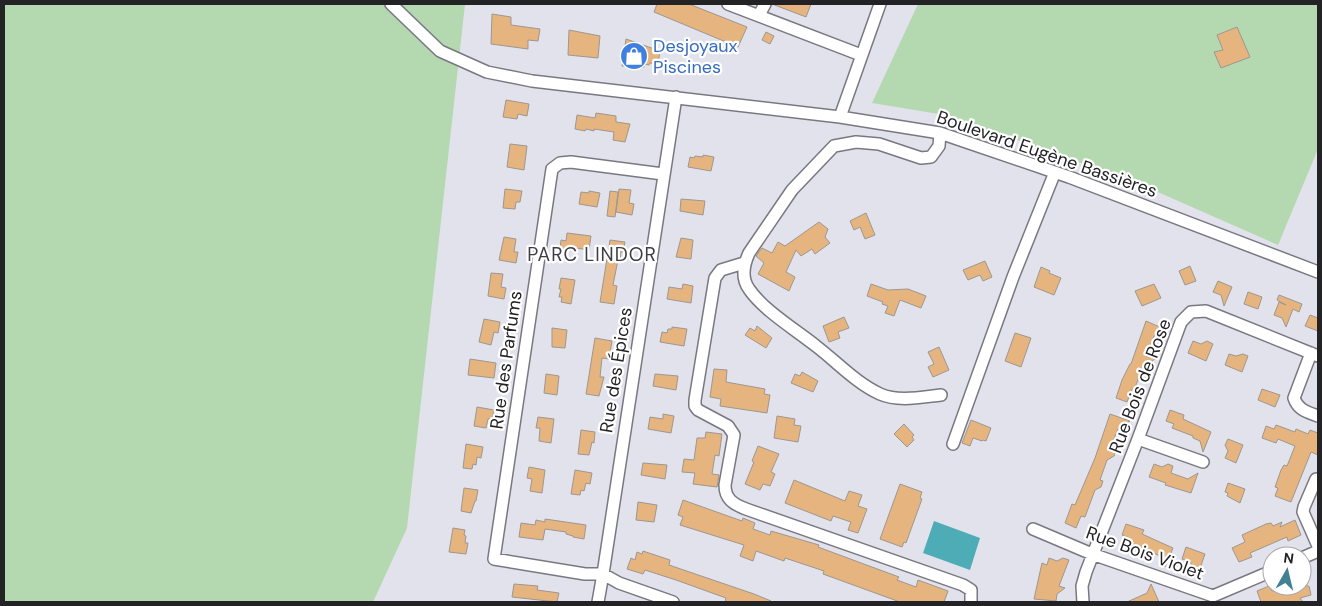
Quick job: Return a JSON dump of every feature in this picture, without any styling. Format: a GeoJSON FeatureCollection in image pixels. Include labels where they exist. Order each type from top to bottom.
{"type":"FeatureCollection","features":[{"type":"Feature","properties":{"kind":"street","name":"Boulevard Eugène Bassières"},"geometry":{"type":"LineString","coordinates":[[390,4],[440,51],[487,72],[532,81],[840,117],[940,133],[1055,172],[1318,272]]}},
{"type":"Feature","properties":{"kind":"street"},"geometry":{"type":"LineString","coordinates":[[728,4],[861,55]]}},
{"type":"Feature","properties":{"kind":"street"},"geometry":{"type":"LineString","coordinates":[[759,16],[765,4]]}},
{"type":"Feature","properties":{"kind":"street"},"geometry":{"type":"LineString","coordinates":[[840,117],[880,4]]}},
{"type":"Feature","properties":{"kind":"street","name":"Rue des Épices"},"geometry":{"type":"LineString","coordinates":[[598,602],[676,97]]}},
{"type":"Feature","properties":{"kind":"street"},"geometry":{"type":"LineString","coordinates":[[940,133],[939,146],[931,157],[921,158],[879,144],[856,142],[834,146],[792,190],[749,253],[744,264],[744,275],[748,288],[768,309],[818,347],[855,379],[881,394],[897,398],[941,395]]}},
{"type":"Feature","properties":{"kind":"street","name":"Rue des Parfums"},"geometry":{"type":"LineString","coordinates":[[603,574],[585,574],[494,559],[552,169],[560,163],[571,162],[663,174]]}},
{"type":"Feature","properties":{"kind":"street"},"geometry":{"type":"LineString","coordinates":[[953,444],[1013,277],[1055,172]]}},
{"type":"Feature","properties":{"kind":"street"},"geometry":{"type":"LineString","coordinates":[[744,264],[721,270],[716,278],[695,400],[698,410],[728,426],[734,435],[725,485],[728,499],[735,505],[963,585],[971,590],[971,602]]}},
{"type":"Feature","properties":{"kind":"street","name":"Rue Bois de Rose"},"geometry":{"type":"LineString","coordinates":[[1083,602],[1082,586],[1092,554],[1138,439],[1181,322],[1191,312],[1206,311],[1315,354]]}},
{"type":"Feature","properties":{"kind":"street"},"geometry":{"type":"LineString","coordinates":[[1315,354],[1294,398],[1296,404],[1302,410],[1318,416]]}},
{"type":"Feature","properties":{"kind":"street"},"geometry":{"type":"LineString","coordinates":[[1138,439],[1203,462]]}},
{"type":"Feature","properties":{"kind":"street"},"geometry":{"type":"LineString","coordinates":[[1316,479],[1303,512],[1318,546]]}},
{"type":"Feature","properties":{"kind":"street","name":"Rue Bois Violet"},"geometry":{"type":"LineString","coordinates":[[1033,529],[1092,554],[1213,596],[1262,575]]}},
{"type":"Feature","properties":{"kind":"street"},"geometry":{"type":"LineString","coordinates":[[603,574],[619,583],[672,602]]}},
{"type":"Feature","properties":{"kind":"green space"},"geometry":{"type":"Polygon","coordinates":[[[4,4],[465,4],[407,528],[373,602],[4,602],[4,4]]]}},
{"type":"Feature","properties":{"kind":"green space"},"geometry":{"type":"Polygon","coordinates":[[[918,4],[1318,4],[1318,149],[1278,245],[1144,186],[951,116],[872,103],[918,4]]]}},
{"type":"Feature","properties":{"kind":"water"},"geometry":{"type":"Polygon","coordinates":[[[934,521],[980,538],[970,570],[923,553],[934,521]]]}},
{"type":"Feature","properties":{"kind":"building"},"geometry":{"type":"Polygon","coordinates":[[[657,4],[689,4],[747,27],[738,47],[654,12],[657,4]]]}},
{"type":"Feature","properties":{"kind":"building"},"geometry":{"type":"Polygon","coordinates":[[[772,4],[811,4],[806,17],[772,4]]]}},
{"type":"Feature","properties":{"kind":"building"},"geometry":{"type":"Polygon","coordinates":[[[492,14],[511,17],[511,25],[540,29],[538,41],[528,40],[528,49],[491,44],[492,14]]]}},
{"type":"Feature","properties":{"kind":"building"},"geometry":{"type":"Polygon","coordinates":[[[1237,27],[1250,57],[1221,68],[1214,52],[1223,50],[1217,35],[1237,27]]]}},
{"type":"Feature","properties":{"kind":"building"},"geometry":{"type":"Polygon","coordinates":[[[569,30],[600,36],[598,58],[568,55],[569,30]]]}},
{"type":"Feature","properties":{"kind":"building"},"geometry":{"type":"Polygon","coordinates":[[[766,32],[774,36],[770,44],[762,40],[766,32]]]}},
{"type":"Feature","properties":{"kind":"building"},"geometry":{"type":"Polygon","coordinates":[[[626,39],[660,51],[658,64],[644,64],[644,67],[622,66],[626,39]]]}},
{"type":"Feature","properties":{"kind":"building"},"geometry":{"type":"Polygon","coordinates":[[[506,100],[529,104],[527,116],[518,114],[517,119],[503,117],[506,100]]]}},
{"type":"Feature","properties":{"kind":"building"},"geometry":{"type":"Polygon","coordinates":[[[596,113],[616,116],[616,122],[630,124],[625,142],[613,140],[614,132],[575,129],[577,115],[595,118],[596,113]]]}},
{"type":"Feature","properties":{"kind":"building"},"geometry":{"type":"Polygon","coordinates":[[[510,144],[527,146],[524,170],[507,167],[510,144]]]}},
{"type":"Feature","properties":{"kind":"building"},"geometry":{"type":"Polygon","coordinates":[[[703,155],[714,157],[711,171],[688,167],[690,157],[703,157],[703,155]]]}},
{"type":"Feature","properties":{"kind":"building"},"geometry":{"type":"Polygon","coordinates":[[[505,189],[522,191],[520,202],[516,202],[515,209],[503,208],[505,189]]]}},
{"type":"Feature","properties":{"kind":"building"},"geometry":{"type":"Polygon","coordinates":[[[619,189],[631,190],[629,203],[634,204],[632,215],[616,212],[619,189]]]}},
{"type":"Feature","properties":{"kind":"building"},"geometry":{"type":"Polygon","coordinates":[[[589,191],[600,193],[597,207],[579,204],[581,192],[589,193],[589,191]]]}},
{"type":"Feature","properties":{"kind":"building"},"geometry":{"type":"Polygon","coordinates":[[[610,191],[618,192],[615,217],[607,216],[610,191]]]}},
{"type":"Feature","properties":{"kind":"building"},"geometry":{"type":"Polygon","coordinates":[[[681,199],[705,201],[703,215],[680,211],[681,199]]]}},
{"type":"Feature","properties":{"kind":"building"},"geometry":{"type":"Polygon","coordinates":[[[866,213],[875,235],[865,239],[860,227],[854,230],[850,221],[866,213]]]}},
{"type":"Feature","properties":{"kind":"building"},"geometry":{"type":"Polygon","coordinates":[[[819,222],[828,229],[825,237],[830,243],[815,254],[812,249],[801,256],[796,250],[786,272],[795,277],[789,291],[758,274],[764,263],[756,256],[762,248],[772,253],[778,242],[785,246],[819,222]]]}},
{"type":"Feature","properties":{"kind":"building"},"geometry":{"type":"Polygon","coordinates":[[[567,233],[591,236],[589,250],[576,248],[576,251],[560,249],[561,240],[566,241],[567,233]]]}},
{"type":"Feature","properties":{"kind":"building"},"geometry":{"type":"Polygon","coordinates":[[[504,237],[516,239],[514,252],[518,252],[516,263],[499,260],[504,237]]]}},
{"type":"Feature","properties":{"kind":"building"},"geometry":{"type":"Polygon","coordinates":[[[681,238],[693,240],[691,259],[676,257],[681,238]]]}},
{"type":"Feature","properties":{"kind":"building"},"geometry":{"type":"Polygon","coordinates":[[[610,240],[625,242],[620,260],[618,260],[613,285],[617,286],[614,304],[600,302],[610,240]]]}},
{"type":"Feature","properties":{"kind":"building"},"geometry":{"type":"Polygon","coordinates":[[[985,261],[992,277],[983,281],[980,275],[968,280],[963,270],[985,261]]]}},
{"type":"Feature","properties":{"kind":"building"},"geometry":{"type":"Polygon","coordinates":[[[1190,266],[1196,281],[1185,285],[1179,271],[1190,266]]]}},
{"type":"Feature","properties":{"kind":"building"},"geometry":{"type":"Polygon","coordinates":[[[1041,267],[1061,278],[1054,295],[1034,287],[1041,267]]]}},
{"type":"Feature","properties":{"kind":"building"},"geometry":{"type":"Polygon","coordinates":[[[491,273],[503,274],[501,287],[506,288],[504,299],[488,296],[491,273]]]}},
{"type":"Feature","properties":{"kind":"building"},"geometry":{"type":"Polygon","coordinates":[[[561,278],[575,280],[571,304],[561,302],[562,297],[559,297],[561,278]]]}},
{"type":"Feature","properties":{"kind":"building"},"geometry":{"type":"Polygon","coordinates":[[[1218,281],[1232,287],[1224,306],[1221,295],[1213,292],[1218,281]]]}},
{"type":"Feature","properties":{"kind":"building"},"geometry":{"type":"Polygon","coordinates":[[[683,284],[693,286],[691,303],[667,299],[669,287],[682,289],[683,284]]]}},
{"type":"Feature","properties":{"kind":"building"},"geometry":{"type":"Polygon","coordinates":[[[871,284],[888,290],[908,289],[926,296],[921,308],[900,300],[894,316],[885,313],[888,306],[882,304],[883,302],[867,296],[871,284]]]}},
{"type":"Feature","properties":{"kind":"building"},"geometry":{"type":"Polygon","coordinates":[[[1154,284],[1161,298],[1142,306],[1135,291],[1154,284]]]}},
{"type":"Feature","properties":{"kind":"building"},"geometry":{"type":"Polygon","coordinates":[[[1248,292],[1262,297],[1258,309],[1244,304],[1248,292]]]}},
{"type":"Feature","properties":{"kind":"building"},"geometry":{"type":"Polygon","coordinates":[[[1279,295],[1302,304],[1299,312],[1293,309],[1286,327],[1282,318],[1274,315],[1279,302],[1286,305],[1277,300],[1279,295]]]}},
{"type":"Feature","properties":{"kind":"building"},"geometry":{"type":"Polygon","coordinates":[[[1310,315],[1318,318],[1318,331],[1305,326],[1310,315]]]}},
{"type":"Feature","properties":{"kind":"building"},"geometry":{"type":"Polygon","coordinates":[[[844,317],[849,328],[838,332],[840,338],[829,342],[823,326],[844,317]]]}},
{"type":"Feature","properties":{"kind":"building"},"geometry":{"type":"Polygon","coordinates":[[[484,319],[500,322],[498,333],[494,332],[491,345],[479,342],[484,319]]]}},
{"type":"Feature","properties":{"kind":"building"},"geometry":{"type":"Polygon","coordinates":[[[1146,321],[1162,328],[1160,333],[1154,336],[1146,356],[1155,359],[1143,367],[1127,402],[1116,398],[1122,380],[1131,364],[1146,321]]]}},
{"type":"Feature","properties":{"kind":"building"},"geometry":{"type":"Polygon","coordinates":[[[757,326],[772,338],[766,348],[745,335],[750,328],[755,331],[757,326]]]}},
{"type":"Feature","properties":{"kind":"building"},"geometry":{"type":"Polygon","coordinates":[[[672,327],[687,329],[684,346],[660,342],[662,332],[667,333],[668,329],[672,329],[672,327]]]}},
{"type":"Feature","properties":{"kind":"building"},"geometry":{"type":"Polygon","coordinates":[[[552,328],[567,330],[565,348],[552,347],[552,328]]]}},
{"type":"Feature","properties":{"kind":"building"},"geometry":{"type":"Polygon","coordinates":[[[1015,333],[1031,338],[1021,367],[1005,361],[1015,333]]]}},
{"type":"Feature","properties":{"kind":"building"},"geometry":{"type":"Polygon","coordinates":[[[595,338],[612,341],[609,359],[602,358],[600,377],[604,377],[599,396],[586,394],[595,338]]]}},
{"type":"Feature","properties":{"kind":"building"},"geometry":{"type":"Polygon","coordinates":[[[1193,341],[1201,344],[1207,341],[1213,344],[1206,361],[1188,353],[1193,341]]]}},
{"type":"Feature","properties":{"kind":"building"},"geometry":{"type":"Polygon","coordinates":[[[939,347],[949,370],[933,377],[928,367],[934,364],[928,352],[939,347]]]}},
{"type":"Feature","properties":{"kind":"building"},"geometry":{"type":"Polygon","coordinates":[[[1229,354],[1248,356],[1242,372],[1225,365],[1229,354]]]}},
{"type":"Feature","properties":{"kind":"building"},"geometry":{"type":"Polygon","coordinates":[[[470,359],[496,363],[494,378],[468,375],[470,359]]]}},
{"type":"Feature","properties":{"kind":"building"},"geometry":{"type":"Polygon","coordinates":[[[714,369],[727,370],[726,382],[765,389],[764,394],[770,395],[767,413],[720,406],[721,399],[710,397],[714,369]]]}},
{"type":"Feature","properties":{"kind":"building"},"geometry":{"type":"Polygon","coordinates":[[[802,372],[818,381],[813,392],[791,383],[795,374],[800,376],[802,372]]]}},
{"type":"Feature","properties":{"kind":"building"},"geometry":{"type":"Polygon","coordinates":[[[546,374],[559,376],[557,395],[544,393],[546,374]]]}},
{"type":"Feature","properties":{"kind":"building"},"geometry":{"type":"Polygon","coordinates":[[[655,374],[678,376],[676,390],[653,386],[655,374]]]}},
{"type":"Feature","properties":{"kind":"building"},"geometry":{"type":"Polygon","coordinates":[[[1262,389],[1280,395],[1275,407],[1258,400],[1262,389]]]}},
{"type":"Feature","properties":{"kind":"building"},"geometry":{"type":"Polygon","coordinates":[[[477,407],[494,410],[492,419],[488,419],[486,428],[474,426],[477,407]]]}},
{"type":"Feature","properties":{"kind":"building"},"geometry":{"type":"Polygon","coordinates":[[[1170,410],[1184,415],[1183,419],[1211,432],[1203,452],[1200,441],[1193,438],[1193,436],[1172,428],[1174,424],[1166,421],[1170,410]]]}},
{"type":"Feature","properties":{"kind":"building"},"geometry":{"type":"Polygon","coordinates":[[[663,414],[674,416],[671,433],[648,429],[650,417],[663,419],[663,414]]]}},
{"type":"Feature","properties":{"kind":"building"},"geometry":{"type":"Polygon","coordinates":[[[1110,414],[1130,421],[1118,429],[1110,449],[1116,451],[1114,456],[1107,460],[1100,480],[1103,481],[1101,487],[1095,490],[1085,517],[1081,516],[1076,528],[1065,523],[1072,504],[1075,505],[1095,458],[1110,414]]]}},
{"type":"Feature","properties":{"kind":"building"},"geometry":{"type":"Polygon","coordinates":[[[777,416],[795,419],[794,425],[801,426],[798,442],[774,438],[777,416]]]}},
{"type":"Feature","properties":{"kind":"building"},"geometry":{"type":"Polygon","coordinates":[[[538,417],[554,419],[551,443],[539,441],[540,428],[536,428],[538,417]]]}},
{"type":"Feature","properties":{"kind":"building"},"geometry":{"type":"Polygon","coordinates":[[[971,420],[991,428],[986,441],[973,438],[970,446],[962,443],[971,420]]]}},
{"type":"Feature","properties":{"kind":"building"},"geometry":{"type":"Polygon","coordinates":[[[904,424],[914,435],[912,437],[914,440],[907,447],[894,434],[904,424]]]}},
{"type":"Feature","properties":{"kind":"building"},"geometry":{"type":"Polygon","coordinates":[[[1276,425],[1295,432],[1296,429],[1308,434],[1310,430],[1318,433],[1318,455],[1311,452],[1291,502],[1275,496],[1278,488],[1275,487],[1281,470],[1284,465],[1287,466],[1295,446],[1278,439],[1276,443],[1262,438],[1266,426],[1274,429],[1276,425]]]}},
{"type":"Feature","properties":{"kind":"building"},"geometry":{"type":"Polygon","coordinates":[[[581,430],[595,432],[594,443],[592,442],[589,455],[578,454],[581,430]]]}},
{"type":"Feature","properties":{"kind":"building"},"geometry":{"type":"Polygon","coordinates":[[[706,432],[722,434],[719,456],[715,455],[712,474],[719,475],[717,487],[693,484],[695,473],[682,472],[684,459],[694,460],[697,438],[705,438],[706,432]]]}},
{"type":"Feature","properties":{"kind":"building"},"geometry":{"type":"Polygon","coordinates":[[[1228,439],[1243,445],[1236,463],[1225,458],[1228,451],[1225,445],[1228,439]]]}},
{"type":"Feature","properties":{"kind":"building"},"geometry":{"type":"Polygon","coordinates":[[[466,444],[483,447],[481,458],[477,457],[476,465],[473,464],[472,469],[463,468],[466,444]]]}},
{"type":"Feature","properties":{"kind":"building"},"geometry":{"type":"Polygon","coordinates":[[[758,446],[779,454],[771,472],[775,474],[770,486],[763,484],[760,490],[745,484],[758,446]]]}},
{"type":"Feature","properties":{"kind":"building"},"geometry":{"type":"Polygon","coordinates":[[[643,463],[667,465],[665,479],[641,475],[643,463]]]}},
{"type":"Feature","properties":{"kind":"building"},"geometry":{"type":"Polygon","coordinates":[[[1154,464],[1162,467],[1168,464],[1173,466],[1171,473],[1188,479],[1198,473],[1191,493],[1165,485],[1166,483],[1149,477],[1154,464]]]}},
{"type":"Feature","properties":{"kind":"building"},"geometry":{"type":"Polygon","coordinates":[[[529,467],[545,470],[542,493],[530,491],[532,479],[527,478],[529,467]]]}},
{"type":"Feature","properties":{"kind":"building"},"geometry":{"type":"Polygon","coordinates":[[[575,470],[592,473],[590,484],[586,483],[584,491],[581,490],[580,495],[571,494],[575,470]]]}},
{"type":"Feature","properties":{"kind":"building"},"geometry":{"type":"Polygon","coordinates":[[[794,480],[845,501],[849,491],[862,495],[858,506],[867,509],[858,533],[848,530],[851,522],[833,516],[831,521],[785,503],[794,480]]]}},
{"type":"Feature","properties":{"kind":"building"},"geometry":{"type":"Polygon","coordinates":[[[1228,483],[1245,489],[1240,503],[1227,496],[1228,493],[1225,492],[1228,483]]]}},
{"type":"Feature","properties":{"kind":"building"},"geometry":{"type":"Polygon","coordinates":[[[900,484],[922,492],[920,498],[922,499],[906,543],[904,542],[902,547],[880,539],[900,484]]]}},
{"type":"Feature","properties":{"kind":"building"},"geometry":{"type":"Polygon","coordinates":[[[464,488],[478,490],[471,513],[461,511],[464,488]]]}},
{"type":"Feature","properties":{"kind":"building"},"geometry":{"type":"Polygon","coordinates":[[[683,500],[742,521],[743,518],[755,523],[753,529],[770,535],[771,531],[819,545],[818,547],[899,577],[897,580],[916,587],[918,580],[948,591],[944,602],[900,602],[823,574],[824,571],[785,558],[784,561],[756,551],[753,561],[740,556],[744,545],[680,525],[683,517],[678,515],[683,500]]]}},
{"type":"Feature","properties":{"kind":"building"},"geometry":{"type":"Polygon","coordinates":[[[638,502],[657,505],[654,522],[636,520],[638,502]]]}},
{"type":"Feature","properties":{"kind":"building"},"geometry":{"type":"Polygon","coordinates":[[[545,519],[586,525],[584,539],[573,537],[566,534],[566,532],[545,529],[543,540],[519,537],[521,523],[535,525],[536,520],[545,522],[545,519]]]}},
{"type":"Feature","properties":{"kind":"building"},"geometry":{"type":"Polygon","coordinates":[[[1295,520],[1301,535],[1288,541],[1287,537],[1262,546],[1262,548],[1250,553],[1252,557],[1239,562],[1232,548],[1245,542],[1242,535],[1266,524],[1271,523],[1273,526],[1282,522],[1280,527],[1295,520]]]}},
{"type":"Feature","properties":{"kind":"building"},"geometry":{"type":"Polygon","coordinates":[[[1126,524],[1144,530],[1142,534],[1173,548],[1165,567],[1158,555],[1132,544],[1129,538],[1122,535],[1126,524]]]}},
{"type":"Feature","properties":{"kind":"building"},"geometry":{"type":"Polygon","coordinates":[[[453,528],[465,530],[465,543],[468,543],[466,554],[449,552],[453,528]]]}},
{"type":"Feature","properties":{"kind":"building"},"geometry":{"type":"Polygon","coordinates":[[[1186,547],[1205,554],[1198,574],[1190,562],[1182,559],[1186,547]]]}},
{"type":"Feature","properties":{"kind":"building"},"geometry":{"type":"Polygon","coordinates":[[[643,551],[670,560],[669,565],[754,594],[771,602],[725,602],[726,598],[676,580],[645,570],[643,574],[627,569],[631,558],[635,560],[637,552],[642,554],[643,551]]]}},
{"type":"Feature","properties":{"kind":"building"},"geometry":{"type":"Polygon","coordinates":[[[1049,558],[1057,561],[1063,558],[1069,560],[1059,586],[1065,588],[1057,594],[1056,601],[1034,599],[1042,563],[1047,565],[1049,558]]]}},
{"type":"Feature","properties":{"kind":"building"},"geometry":{"type":"Polygon","coordinates":[[[514,584],[538,586],[537,590],[559,593],[557,602],[512,597],[514,584]]]}},
{"type":"Feature","properties":{"kind":"building"},"geometry":{"type":"Polygon","coordinates":[[[1151,584],[1159,602],[1127,602],[1147,593],[1151,584]]]}},
{"type":"Feature","properties":{"kind":"building"},"geometry":{"type":"Polygon","coordinates":[[[1262,589],[1262,596],[1307,596],[1300,598],[1303,602],[1261,602],[1257,591],[1262,589]]]}},
{"type":"Feature","properties":{"kind":"place","name":"Desjoyaux Piscines"},"geometry":{"type":"Point","coordinates":[634,56]}},
{"type":"Feature","properties":{"kind":"district","name":"PARC LINDOR"},"geometry":{"type":"Point","coordinates":[592,254]}}]}
